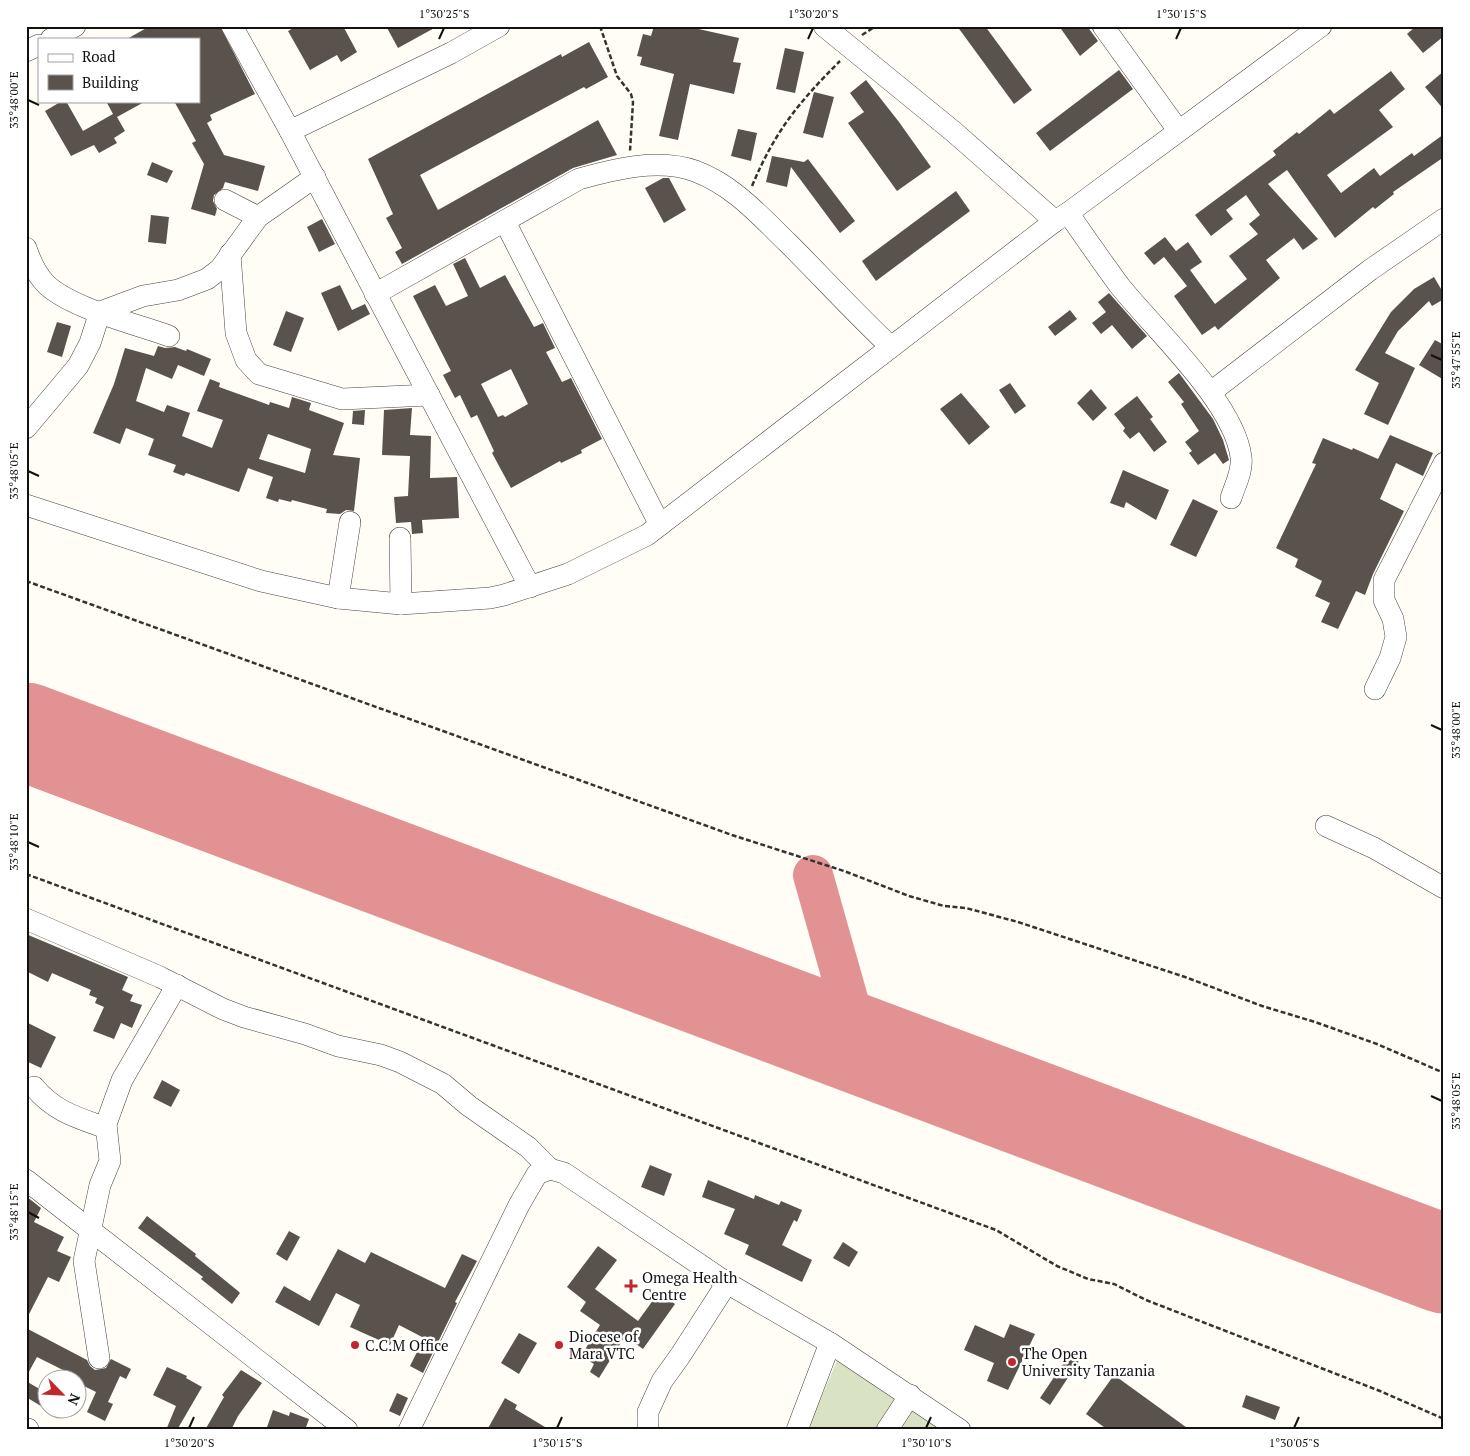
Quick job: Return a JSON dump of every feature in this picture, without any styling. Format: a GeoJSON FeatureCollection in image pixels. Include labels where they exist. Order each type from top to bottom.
{"type":"FeatureCollection","features":[{"type":"Feature","properties":{"kind":"street"},"geometry":{"type":"LineString","coordinates":[[52,38],[75,26]]}},
{"type":"Feature","properties":{"kind":"street"},"geometry":{"type":"LineString","coordinates":[[232,26],[315,178],[530,587]]}},
{"type":"Feature","properties":{"kind":"street"},"geometry":{"type":"LineString","coordinates":[[290,131],[451,53],[499,26]]}},
{"type":"Feature","properties":{"kind":"street"},"geometry":{"type":"LineString","coordinates":[[824,26],[1062,217],[1210,392],[1238,442],[1242,460],[1231,498]]}},
{"type":"Feature","properties":{"kind":"street"},"geometry":{"type":"LineString","coordinates":[[1103,26],[1178,130]]}},
{"type":"Feature","properties":{"kind":"street"},"geometry":{"type":"LineString","coordinates":[[26,505],[261,581],[338,598],[402,604],[490,598],[530,587],[601,559],[641,539],[890,346],[1320,26]]}},
{"type":"Feature","properties":{"kind":"street"},"geometry":{"type":"LineString","coordinates":[[26,51],[38,45]]}},
{"type":"Feature","properties":{"kind":"street"},"geometry":{"type":"LineString","coordinates":[[376,294],[579,180],[614,169],[658,165],[693,170],[718,181],[746,201],[890,346]]}},
{"type":"Feature","properties":{"kind":"street"},"geometry":{"type":"LineString","coordinates":[[100,312],[142,296],[178,290],[207,279],[220,269],[258,217],[315,178]]}},
{"type":"Feature","properties":{"kind":"street"},"geometry":{"type":"LineString","coordinates":[[225,200],[258,217]]}},
{"type":"Feature","properties":{"kind":"street"},"geometry":{"type":"LineString","coordinates":[[1210,392],[1370,270],[1444,220]]}},
{"type":"Feature","properties":{"kind":"street"},"geometry":{"type":"LineString","coordinates":[[505,222],[660,525]]}},
{"type":"Feature","properties":{"kind":"street"},"geometry":{"type":"LineString","coordinates":[[26,248],[34,268],[47,285],[76,302],[169,336]]}},
{"type":"Feature","properties":{"kind":"street"},"geometry":{"type":"LineString","coordinates":[[230,254],[236,333],[246,360],[259,374],[342,398],[429,394]]}},
{"type":"Feature","properties":{"kind":"street"},"geometry":{"type":"LineString","coordinates":[[26,428],[78,366],[90,343],[100,312]]}},
{"type":"Feature","properties":{"kind":"street"},"geometry":{"type":"LineString","coordinates":[[1375,688],[1390,658],[1396,636],[1393,619],[1384,600],[1384,580],[1444,463]]}},
{"type":"Feature","properties":{"kind":"street"},"geometry":{"type":"LineString","coordinates":[[338,598],[350,522]]}},
{"type":"Feature","properties":{"kind":"street"},"geometry":{"type":"LineString","coordinates":[[400,538],[402,604]]}},
{"type":"Feature","properties":{"kind":"street"},"geometry":{"type":"LineString","coordinates":[[1326,826],[1374,848],[1444,888]]}},
{"type":"Feature","properties":{"kind":"street"},"geometry":{"type":"LineString","coordinates":[[26,920],[177,986],[222,1009],[338,1046],[382,1055],[409,1066],[443,1084],[469,1106],[528,1147],[550,1169],[564,1173],[727,1283],[830,1343],[960,1430]]}},
{"type":"Feature","properties":{"kind":"street"},"geometry":{"type":"LineString","coordinates":[[99,1358],[84,1261],[100,1185],[110,1161],[106,1128],[109,1113],[122,1080],[177,986]]}},
{"type":"Feature","properties":{"kind":"street"},"geometry":{"type":"LineString","coordinates":[[34,1086],[46,1101],[61,1110],[106,1128]]}},
{"type":"Feature","properties":{"kind":"street"},"geometry":{"type":"LineString","coordinates":[[409,1430],[519,1205],[537,1174],[550,1169]]}},
{"type":"Feature","properties":{"kind":"street"},"geometry":{"type":"LineString","coordinates":[[26,1180],[347,1430]]}},
{"type":"Feature","properties":{"kind":"street"},"geometry":{"type":"LineString","coordinates":[[648,1430],[648,1412],[662,1381],[727,1283]]}},
{"type":"Feature","properties":{"kind":"street"},"geometry":{"type":"LineString","coordinates":[[797,1430],[830,1343]]}},
{"type":"Feature","properties":{"kind":"street"},"geometry":{"type":"LineString","coordinates":[[887,1430],[910,1396]]}},
{"type":"Feature","properties":{"kind":"path"},"geometry":{"type":"LineString","coordinates":[[600,26],[616,76],[631,94],[633,102],[629,168]]}},
{"type":"Feature","properties":{"kind":"path"},"geometry":{"type":"LineString","coordinates":[[746,201],[766,154],[778,132],[805,96],[852,49]]}},
{"type":"Feature","properties":{"kind":"path"},"geometry":{"type":"LineString","coordinates":[[26,580],[732,835],[844,871],[909,896],[944,906],[966,908],[1018,922],[1166,971],[1262,1006],[1377,1044],[1444,1073]]}},
{"type":"Feature","properties":{"kind":"path"},"geometry":{"type":"LineString","coordinates":[[26,874],[996,1230],[1057,1266],[1088,1279],[1114,1284],[1146,1300],[1444,1419]]}},
{"type":"Feature","properties":{"kind":"green space"},"geometry":{"type":"Polygon","coordinates":[[[843,1347],[968,1430],[807,1430],[843,1347]]]}},
{"type":"Feature","properties":{"kind":"building"},"geometry":{"type":"Polygon","coordinates":[[[150,26],[220,26],[255,94],[210,115],[212,120],[207,123],[224,155],[265,166],[258,191],[225,182],[223,188],[214,195],[213,201],[217,209],[215,216],[191,209],[204,164],[192,143],[196,141],[175,102],[200,102],[200,38],[129,38],[150,26]]]}},
{"type":"Feature","properties":{"kind":"building"},"geometry":{"type":"Polygon","coordinates":[[[297,26],[343,26],[357,52],[341,62],[337,55],[310,70],[288,31],[297,26]]]}},
{"type":"Feature","properties":{"kind":"building"},"geometry":{"type":"Polygon","coordinates":[[[386,26],[438,26],[398,48],[386,26]]]}},
{"type":"Feature","properties":{"kind":"building"},"geometry":{"type":"Polygon","coordinates":[[[654,26],[685,26],[739,38],[733,62],[741,63],[734,94],[690,84],[678,140],[659,136],[674,74],[640,65],[642,57],[637,56],[643,34],[651,36],[654,26]]]}},
{"type":"Feature","properties":{"kind":"building"},"geometry":{"type":"Polygon","coordinates":[[[957,26],[985,26],[1032,90],[1014,104],[957,26]]]}},
{"type":"Feature","properties":{"kind":"building"},"geometry":{"type":"Polygon","coordinates":[[[1059,26],[1087,26],[1098,41],[1080,56],[1059,26]]]}},
{"type":"Feature","properties":{"kind":"building"},"geometry":{"type":"Polygon","coordinates":[[[1416,26],[1444,26],[1444,36],[1423,53],[1407,34],[1416,26]]]}},
{"type":"Feature","properties":{"kind":"building"},"geometry":{"type":"Polygon","coordinates":[[[589,42],[608,77],[586,89],[584,87],[420,175],[438,210],[598,120],[617,155],[573,168],[402,264],[395,252],[402,248],[386,218],[393,214],[368,159],[561,54],[562,57],[589,42]]]}},
{"type":"Feature","properties":{"kind":"building"},"geometry":{"type":"Polygon","coordinates":[[[785,48],[804,52],[795,93],[776,89],[785,48]]]}},
{"type":"Feature","properties":{"kind":"building"},"geometry":{"type":"Polygon","coordinates":[[[1119,70],[1133,89],[1050,151],[1036,133],[1119,70]]]}},
{"type":"Feature","properties":{"kind":"building"},"geometry":{"type":"Polygon","coordinates":[[[1391,71],[1405,89],[1379,110],[1393,127],[1327,175],[1341,193],[1374,168],[1380,176],[1412,153],[1414,156],[1444,134],[1444,157],[1393,192],[1394,194],[1375,209],[1373,207],[1335,238],[1287,170],[1268,184],[1318,239],[1303,250],[1294,238],[1266,260],[1280,278],[1218,330],[1215,326],[1202,335],[1174,296],[1187,286],[1164,257],[1154,265],[1144,253],[1165,237],[1176,251],[1188,242],[1202,262],[1190,270],[1215,304],[1247,279],[1229,256],[1258,234],[1249,224],[1260,215],[1246,195],[1226,210],[1233,219],[1211,236],[1195,215],[1276,155],[1273,151],[1297,132],[1299,134],[1330,109],[1334,114],[1391,71]]]}},
{"type":"Feature","properties":{"kind":"building"},"geometry":{"type":"Polygon","coordinates":[[[1444,71],[1444,110],[1425,87],[1444,71]]]}},
{"type":"Feature","properties":{"kind":"building"},"geometry":{"type":"Polygon","coordinates":[[[866,80],[931,167],[897,191],[848,123],[864,112],[850,93],[866,80]]]}},
{"type":"Feature","properties":{"kind":"building"},"geometry":{"type":"Polygon","coordinates":[[[814,92],[834,97],[823,138],[803,133],[814,92]]]}},
{"type":"Feature","properties":{"kind":"building"},"geometry":{"type":"Polygon","coordinates":[[[60,102],[67,102],[83,131],[113,114],[107,102],[144,102],[117,117],[125,131],[114,138],[117,143],[99,153],[94,145],[71,156],[45,111],[60,102]]]}},
{"type":"Feature","properties":{"kind":"building"},"geometry":{"type":"Polygon","coordinates":[[[738,129],[757,133],[751,161],[731,156],[738,129]]]}},
{"type":"Feature","properties":{"kind":"building"},"geometry":{"type":"Polygon","coordinates":[[[772,156],[804,162],[808,159],[855,221],[840,233],[791,167],[787,187],[766,182],[772,156]]]}},
{"type":"Feature","properties":{"kind":"building"},"geometry":{"type":"Polygon","coordinates":[[[152,162],[173,171],[167,183],[147,175],[152,162]]]}},
{"type":"Feature","properties":{"kind":"building"},"geometry":{"type":"Polygon","coordinates":[[[663,178],[669,178],[686,210],[664,223],[645,188],[663,178]]]}},
{"type":"Feature","properties":{"kind":"building"},"geometry":{"type":"Polygon","coordinates":[[[956,191],[970,211],[876,281],[862,261],[956,191]]]}},
{"type":"Feature","properties":{"kind":"building"},"geometry":{"type":"Polygon","coordinates":[[[151,215],[169,217],[166,244],[148,242],[151,215]]]}},
{"type":"Feature","properties":{"kind":"building"},"geometry":{"type":"Polygon","coordinates":[[[322,219],[335,244],[319,252],[307,227],[322,219]]]}},
{"type":"Feature","properties":{"kind":"building"},"geometry":{"type":"Polygon","coordinates":[[[465,258],[480,288],[505,275],[534,327],[543,323],[555,348],[546,352],[562,382],[571,378],[602,439],[581,450],[582,453],[561,463],[560,461],[511,488],[492,453],[494,451],[477,415],[471,418],[460,395],[455,398],[443,375],[451,371],[413,296],[435,285],[446,306],[468,296],[453,264],[465,258]],[[511,369],[481,384],[498,417],[503,415],[505,417],[528,404],[511,369]]]}},
{"type":"Feature","properties":{"kind":"building"},"geometry":{"type":"Polygon","coordinates":[[[1434,277],[1444,294],[1444,299],[1432,306],[1429,301],[1398,331],[1385,353],[1415,368],[1388,425],[1364,414],[1379,383],[1355,370],[1391,312],[1414,289],[1434,277]]]}},
{"type":"Feature","properties":{"kind":"building"},"geometry":{"type":"Polygon","coordinates":[[[340,285],[352,310],[365,304],[370,314],[338,331],[321,293],[340,285]]]}},
{"type":"Feature","properties":{"kind":"building"},"geometry":{"type":"Polygon","coordinates":[[[1109,293],[1147,336],[1132,349],[1112,325],[1101,334],[1092,323],[1106,312],[1098,302],[1109,293]]]}},
{"type":"Feature","properties":{"kind":"building"},"geometry":{"type":"Polygon","coordinates":[[[1070,310],[1077,319],[1055,336],[1048,327],[1070,310]]]}},
{"type":"Feature","properties":{"kind":"building"},"geometry":{"type":"Polygon","coordinates":[[[286,311],[304,318],[291,352],[273,345],[286,311]]]}},
{"type":"Feature","properties":{"kind":"building"},"geometry":{"type":"Polygon","coordinates":[[[57,322],[71,326],[62,357],[47,352],[57,322]]]}},
{"type":"Feature","properties":{"kind":"building"},"geometry":{"type":"Polygon","coordinates":[[[1435,340],[1444,345],[1444,380],[1419,365],[1435,340]]]}},
{"type":"Feature","properties":{"kind":"building"},"geometry":{"type":"Polygon","coordinates":[[[158,346],[165,348],[175,347],[186,351],[187,349],[211,359],[204,376],[178,365],[172,379],[146,368],[136,401],[164,412],[167,405],[190,413],[182,436],[212,448],[223,420],[197,411],[210,379],[220,383],[219,387],[269,405],[270,402],[289,408],[292,397],[311,403],[309,410],[344,423],[333,455],[360,458],[354,511],[346,510],[340,514],[326,513],[327,509],[292,500],[291,502],[279,499],[278,502],[266,498],[273,477],[248,468],[239,492],[186,473],[184,476],[173,472],[176,465],[148,455],[154,439],[126,428],[120,444],[93,433],[114,384],[125,348],[154,356],[158,346]],[[268,434],[259,459],[305,473],[311,449],[268,434]]]}},
{"type":"Feature","properties":{"kind":"building"},"geometry":{"type":"Polygon","coordinates":[[[1179,373],[1213,419],[1223,440],[1229,460],[1223,464],[1215,453],[1198,465],[1189,453],[1192,451],[1185,442],[1199,431],[1181,404],[1184,402],[1168,382],[1179,373]]]}},
{"type":"Feature","properties":{"kind":"building"},"geometry":{"type":"Polygon","coordinates":[[[1010,383],[1026,406],[1015,414],[999,390],[1010,383]]]}},
{"type":"Feature","properties":{"kind":"building"},"geometry":{"type":"Polygon","coordinates":[[[1091,389],[1107,408],[1093,421],[1077,403],[1091,389]]]}},
{"type":"Feature","properties":{"kind":"building"},"geometry":{"type":"Polygon","coordinates":[[[961,393],[990,427],[969,445],[940,409],[961,393]]]}},
{"type":"Feature","properties":{"kind":"building"},"geometry":{"type":"Polygon","coordinates":[[[1137,396],[1153,417],[1150,419],[1167,442],[1154,452],[1139,432],[1130,439],[1123,431],[1125,428],[1114,414],[1137,396]]]}},
{"type":"Feature","properties":{"kind":"building"},"geometry":{"type":"Polygon","coordinates":[[[412,408],[410,435],[431,436],[430,478],[457,477],[459,518],[422,520],[423,533],[412,534],[411,522],[396,523],[394,497],[408,496],[410,456],[382,455],[384,410],[412,408]]]}},
{"type":"Feature","properties":{"kind":"building"},"geometry":{"type":"Polygon","coordinates":[[[365,410],[364,425],[352,424],[353,411],[365,410]]]}},
{"type":"Feature","properties":{"kind":"building"},"geometry":{"type":"Polygon","coordinates":[[[1390,435],[1433,453],[1423,476],[1396,463],[1380,499],[1404,511],[1373,574],[1365,595],[1356,591],[1338,629],[1321,622],[1330,603],[1315,596],[1322,581],[1295,567],[1298,559],[1276,548],[1316,464],[1312,463],[1323,438],[1378,459],[1390,435]]]}},
{"type":"Feature","properties":{"kind":"building"},"geometry":{"type":"Polygon","coordinates":[[[1123,470],[1169,490],[1156,520],[1126,502],[1124,508],[1110,503],[1123,470]]]}},
{"type":"Feature","properties":{"kind":"building"},"geometry":{"type":"Polygon","coordinates":[[[1193,499],[1218,511],[1196,557],[1170,545],[1193,499]]]}},
{"type":"Feature","properties":{"kind":"building"},"geometry":{"type":"Polygon","coordinates":[[[26,934],[128,977],[122,990],[133,995],[130,1001],[142,1005],[132,1028],[121,1023],[114,1039],[93,1031],[104,1007],[95,1003],[97,998],[89,995],[91,990],[52,973],[48,982],[26,971],[26,934]]]}},
{"type":"Feature","properties":{"kind":"building"},"geometry":{"type":"Polygon","coordinates":[[[26,1022],[56,1037],[41,1068],[26,1061],[26,1022]]]}},
{"type":"Feature","properties":{"kind":"building"},"geometry":{"type":"Polygon","coordinates":[[[162,1080],[180,1090],[171,1107],[153,1098],[162,1080]]]}},
{"type":"Feature","properties":{"kind":"building"},"geometry":{"type":"Polygon","coordinates":[[[650,1165],[672,1174],[664,1196],[641,1187],[650,1165]]]}},
{"type":"Feature","properties":{"kind":"building"},"geometry":{"type":"Polygon","coordinates":[[[708,1180],[754,1199],[755,1195],[779,1205],[781,1201],[802,1210],[797,1222],[794,1220],[782,1245],[812,1260],[802,1282],[745,1254],[749,1245],[724,1234],[735,1209],[702,1197],[708,1180]]]}},
{"type":"Feature","properties":{"kind":"building"},"geometry":{"type":"Polygon","coordinates":[[[26,1196],[41,1208],[34,1222],[64,1237],[57,1251],[71,1257],[59,1282],[48,1277],[26,1320],[26,1196]]]}},
{"type":"Feature","properties":{"kind":"building"},"geometry":{"type":"Polygon","coordinates":[[[147,1216],[196,1254],[195,1256],[240,1293],[232,1304],[201,1279],[203,1277],[138,1228],[147,1216]]]}},
{"type":"Feature","properties":{"kind":"building"},"geometry":{"type":"Polygon","coordinates":[[[289,1231],[300,1237],[287,1261],[276,1254],[289,1231]]]}},
{"type":"Feature","properties":{"kind":"building"},"geometry":{"type":"Polygon","coordinates":[[[843,1242],[858,1252],[849,1267],[833,1258],[843,1242]]]}},
{"type":"Feature","properties":{"kind":"building"},"geometry":{"type":"Polygon","coordinates":[[[598,1246],[617,1260],[595,1289],[638,1321],[659,1292],[675,1304],[643,1349],[625,1336],[599,1378],[590,1372],[594,1364],[581,1356],[600,1325],[580,1311],[586,1302],[567,1287],[598,1246]]]}},
{"type":"Feature","properties":{"kind":"building"},"geometry":{"type":"Polygon","coordinates":[[[338,1249],[365,1263],[371,1252],[445,1288],[462,1254],[477,1261],[455,1302],[457,1303],[423,1373],[410,1366],[424,1338],[399,1325],[390,1345],[350,1327],[360,1305],[336,1293],[319,1326],[275,1302],[284,1286],[310,1301],[338,1249]]]}},
{"type":"Feature","properties":{"kind":"building"},"geometry":{"type":"Polygon","coordinates":[[[1010,1324],[1035,1334],[1008,1390],[987,1381],[994,1363],[964,1350],[975,1325],[1004,1338],[1010,1324]]]}},
{"type":"Feature","properties":{"kind":"building"},"geometry":{"type":"Polygon","coordinates":[[[26,1328],[87,1360],[95,1370],[106,1368],[111,1359],[131,1369],[126,1379],[120,1376],[108,1402],[113,1404],[105,1421],[88,1412],[96,1392],[88,1388],[88,1368],[59,1368],[37,1357],[26,1377],[26,1328]]]}},
{"type":"Feature","properties":{"kind":"building"},"geometry":{"type":"Polygon","coordinates":[[[519,1333],[537,1343],[519,1374],[501,1363],[519,1333]]]}},
{"type":"Feature","properties":{"kind":"building"},"geometry":{"type":"Polygon","coordinates":[[[1069,1355],[1079,1361],[1050,1405],[1040,1398],[1069,1355]]]}},
{"type":"Feature","properties":{"kind":"building"},"geometry":{"type":"Polygon","coordinates":[[[167,1367],[187,1376],[186,1378],[202,1387],[177,1430],[166,1430],[176,1406],[153,1395],[167,1367]]]}},
{"type":"Feature","properties":{"kind":"building"},"geometry":{"type":"Polygon","coordinates":[[[241,1370],[262,1383],[238,1416],[231,1430],[205,1430],[224,1397],[222,1395],[241,1370]]]}},
{"type":"Feature","properties":{"kind":"building"},"geometry":{"type":"Polygon","coordinates":[[[1114,1375],[1190,1430],[1108,1430],[1086,1414],[1114,1375]]]}},
{"type":"Feature","properties":{"kind":"building"},"geometry":{"type":"Polygon","coordinates":[[[26,1381],[38,1388],[38,1404],[26,1397],[26,1381]]]}},
{"type":"Feature","properties":{"kind":"building"},"geometry":{"type":"Polygon","coordinates":[[[397,1393],[408,1398],[400,1416],[389,1411],[397,1393]]]}},
{"type":"Feature","properties":{"kind":"building"},"geometry":{"type":"Polygon","coordinates":[[[1246,1395],[1280,1407],[1275,1420],[1242,1407],[1246,1395]]]}},
{"type":"Feature","properties":{"kind":"building"},"geometry":{"type":"Polygon","coordinates":[[[505,1398],[517,1405],[515,1409],[550,1430],[487,1430],[505,1398]]]}},
{"type":"Feature","properties":{"kind":"building"},"geometry":{"type":"Polygon","coordinates":[[[273,1410],[289,1416],[290,1412],[309,1419],[305,1430],[266,1430],[273,1410]]]}},
{"type":"Feature","properties":{"kind":"taxiway"},"geometry":{"type":"LineString","coordinates":[[813,875],[861,1045]]}},
{"type":"Feature","properties":{"kind":"runway"},"geometry":{"type":"LineString","coordinates":[[26,732],[1444,1264]]}},
{"type":"Feature","properties":{"kind":"place","name":"Omega Health Centre"},"geometry":{"type":"Point","coordinates":[631,1286]}},
{"type":"Feature","properties":{"kind":"place","name":"C.C.M Office"},"geometry":{"type":"Point","coordinates":[355,1345]}},
{"type":"Feature","properties":{"kind":"place","name":"Diocese of Mara VTC"},"geometry":{"type":"Point","coordinates":[559,1345]}},
{"type":"Feature","properties":{"kind":"place","name":"The Open University Tanzania"},"geometry":{"type":"Point","coordinates":[1012,1362]}}]}
